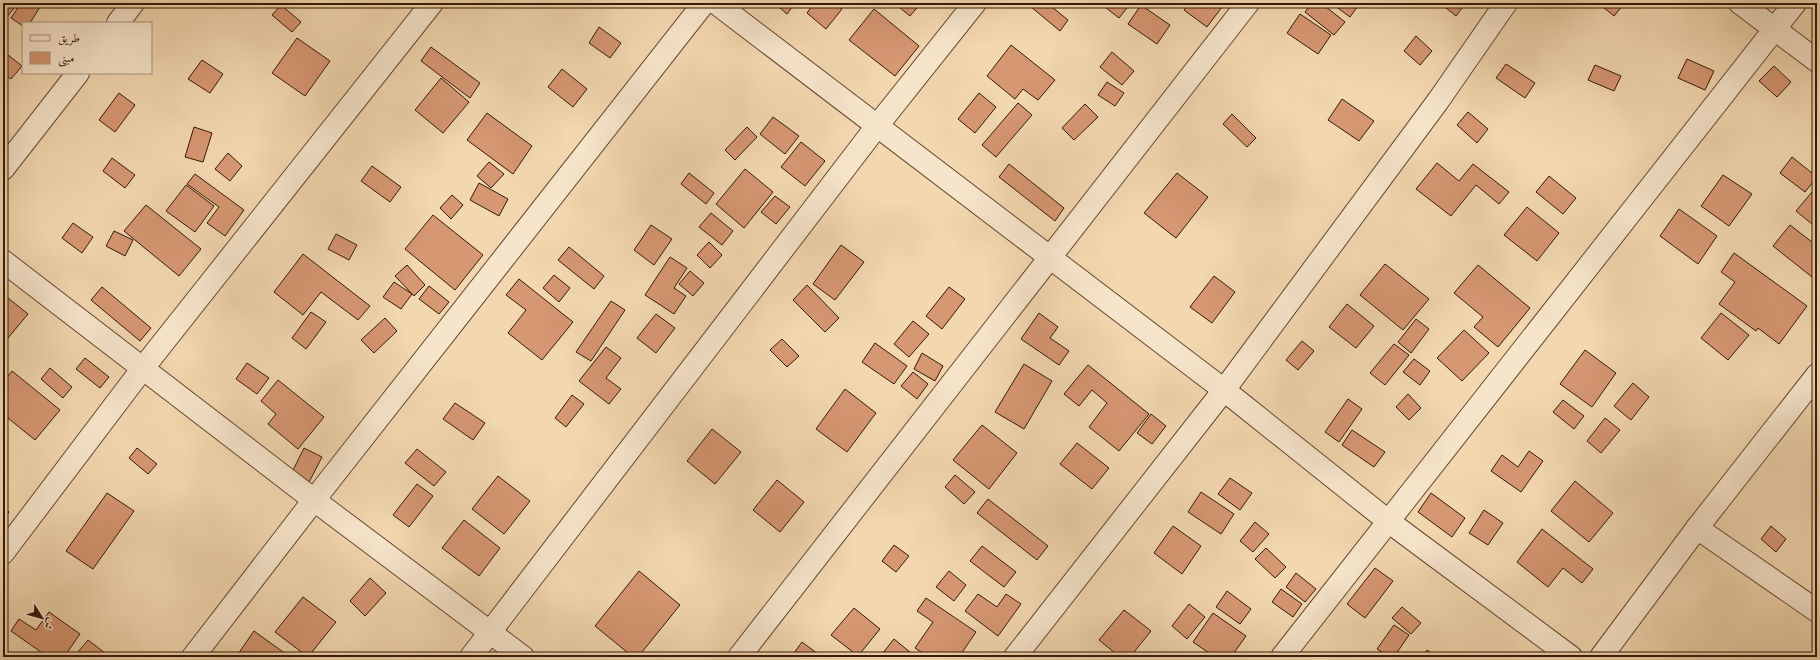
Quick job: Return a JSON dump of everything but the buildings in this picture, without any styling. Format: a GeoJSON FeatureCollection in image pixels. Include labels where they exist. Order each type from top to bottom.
{"type":"FeatureCollection","features":[{"type":"Feature","properties":{"kind":"street"},"geometry":{"type":"LineString","coordinates":[[119,22],[133,3]]}},
{"type":"Feature","properties":{"kind":"street"},"geometry":{"type":"LineString","coordinates":[[3,553],[143,368],[432,3]]}},
{"type":"Feature","properties":{"kind":"street"},"geometry":{"type":"LineString","coordinates":[[193,657],[314,500],[704,3]]}},
{"type":"Feature","properties":{"kind":"street"},"geometry":{"type":"LineString","coordinates":[[716,3],[1048,258],[1224,390],[1388,520],[1571,657]]}},
{"type":"Feature","properties":{"kind":"street"},"geometry":{"type":"LineString","coordinates":[[471,657],[877,126],[975,3]]}},
{"type":"Feature","properties":{"kind":"street"},"geometry":{"type":"LineString","coordinates":[[740,657],[1048,258],[1248,3]]}},
{"type":"Feature","properties":{"kind":"street"},"geometry":{"type":"LineString","coordinates":[[1014,657],[1224,390],[1438,101],[1506,3]]}},
{"type":"Feature","properties":{"kind":"street"},"geometry":{"type":"LineString","coordinates":[[1740,3],[1817,61]]}},
{"type":"Feature","properties":{"kind":"street"},"geometry":{"type":"LineString","coordinates":[[1282,657],[1795,3]]}},
{"type":"Feature","properties":{"kind":"street"},"geometry":{"type":"LineString","coordinates":[[3,169],[77,74]]}},
{"type":"Feature","properties":{"kind":"street"},"geometry":{"type":"LineString","coordinates":[[3,261],[314,500],[523,657]]}},
{"type":"Feature","properties":{"kind":"street"},"geometry":{"type":"LineString","coordinates":[[1601,657],[1697,528],[1817,375]]}},
{"type":"Feature","properties":{"kind":"street"},"geometry":{"type":"LineString","coordinates":[[1697,528],[1817,611]]}}]}
